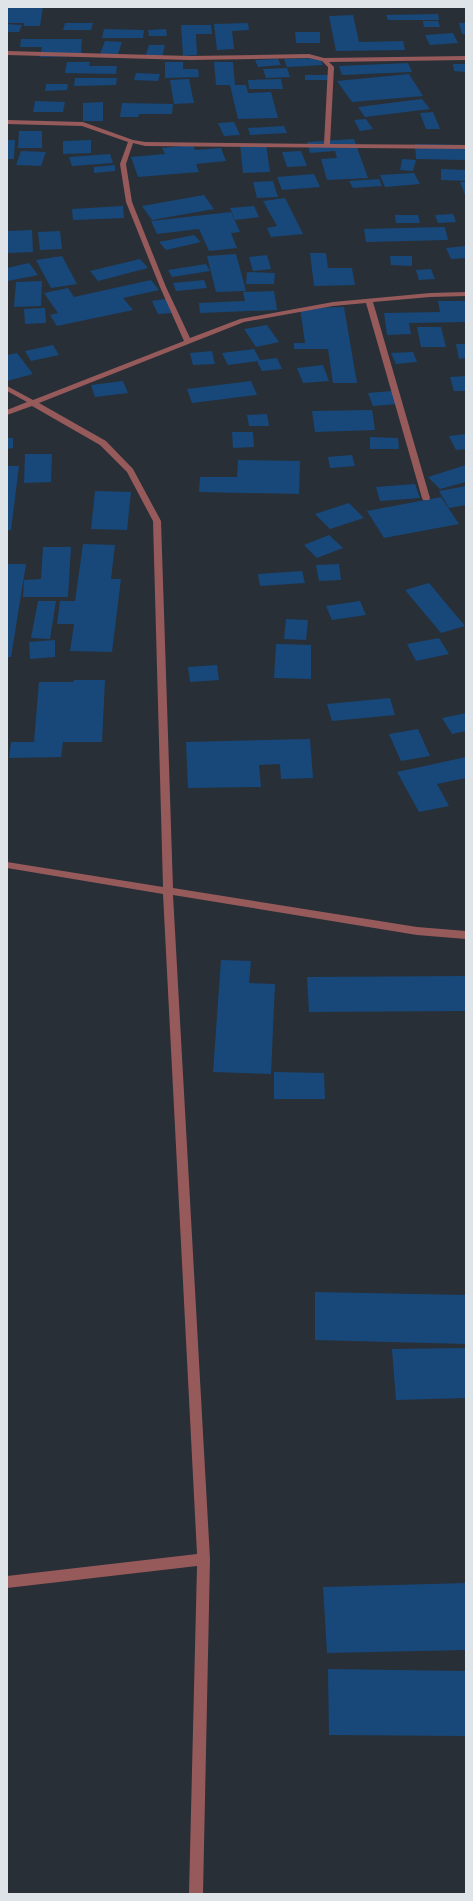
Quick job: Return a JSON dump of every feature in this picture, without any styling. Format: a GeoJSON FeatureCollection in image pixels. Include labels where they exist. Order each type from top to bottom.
{"type":"FeatureCollection","features":[{"type":"Feature","properties":{"kind":"street"},"geometry":{"type":"LineString","coordinates":[[7,52],[190,58],[309,56],[324,60],[466,58]]}},
{"type":"Feature","properties":{"kind":"street"},"geometry":{"type":"LineString","coordinates":[[324,60],[331,67],[327,146]]}},
{"type":"Feature","properties":{"kind":"street"},"geometry":{"type":"LineString","coordinates":[[7,122],[83,124],[131,141],[145,144],[466,147]]}},
{"type":"Feature","properties":{"kind":"street"},"geometry":{"type":"LineString","coordinates":[[131,141],[124,164],[129,202],[163,287],[188,342]]}},
{"type":"Feature","properties":{"kind":"street"},"geometry":{"type":"LineString","coordinates":[[7,413],[242,320],[333,304],[466,294]]}},
{"type":"Feature","properties":{"kind":"street"},"geometry":{"type":"LineString","coordinates":[[369,301],[426,498]]}},
{"type":"Feature","properties":{"kind":"street"},"geometry":{"type":"LineString","coordinates":[[7,388],[32,404],[103,443],[130,471],[157,521],[168,892],[204,1558],[196,1894]]}},
{"type":"Feature","properties":{"kind":"street"},"geometry":{"type":"LineString","coordinates":[[7,865],[417,931],[466,935]]}},
{"type":"Feature","properties":{"kind":"street"},"geometry":{"type":"LineString","coordinates":[[7,1582],[204,1558]]}},
{"type":"Feature","properties":{"kind":"building"},"geometry":{"type":"Polygon","coordinates":[[[7,7],[43,7],[40,26],[24,26],[24,23],[7,23],[7,7]]]}},
{"type":"Feature","properties":{"kind":"building"},"geometry":{"type":"Polygon","coordinates":[[[438,14],[439,20],[388,20],[386,15],[438,14]]]}},
{"type":"Feature","properties":{"kind":"building"},"geometry":{"type":"Polygon","coordinates":[[[353,15],[359,42],[403,41],[405,50],[336,51],[329,16],[353,15]]]}},
{"type":"Feature","properties":{"kind":"building"},"geometry":{"type":"Polygon","coordinates":[[[423,21],[438,21],[440,27],[424,27],[423,21]]]}},
{"type":"Feature","properties":{"kind":"building"},"geometry":{"type":"Polygon","coordinates":[[[65,23],[93,23],[91,30],[63,30],[65,23]]]}},
{"type":"Feature","properties":{"kind":"building"},"geometry":{"type":"Polygon","coordinates":[[[248,23],[249,30],[232,31],[234,49],[217,50],[214,24],[248,23]]]}},
{"type":"Feature","properties":{"kind":"building"},"geometry":{"type":"Polygon","coordinates":[[[459,23],[466,23],[466,34],[462,34],[459,23]]]}},
{"type":"Feature","properties":{"kind":"building"},"geometry":{"type":"Polygon","coordinates":[[[7,24],[22,25],[19,32],[7,32],[7,24]]]}},
{"type":"Feature","properties":{"kind":"building"},"geometry":{"type":"Polygon","coordinates":[[[181,25],[211,25],[212,34],[196,34],[197,55],[183,56],[181,25]]]}},
{"type":"Feature","properties":{"kind":"building"},"geometry":{"type":"Polygon","coordinates":[[[104,29],[144,30],[143,38],[102,38],[104,29]]]}},
{"type":"Feature","properties":{"kind":"building"},"geometry":{"type":"Polygon","coordinates":[[[166,29],[167,36],[149,36],[148,30],[166,29]]]}},
{"type":"Feature","properties":{"kind":"building"},"geometry":{"type":"Polygon","coordinates":[[[295,32],[320,32],[320,43],[296,43],[295,32]]]}},
{"type":"Feature","properties":{"kind":"building"},"geometry":{"type":"Polygon","coordinates":[[[453,33],[458,43],[430,45],[425,35],[453,33]]]}},
{"type":"Feature","properties":{"kind":"building"},"geometry":{"type":"Polygon","coordinates":[[[21,39],[82,39],[81,56],[40,57],[42,47],[20,47],[21,39]]]}},
{"type":"Feature","properties":{"kind":"building"},"geometry":{"type":"Polygon","coordinates":[[[105,41],[122,42],[117,57],[99,57],[105,41]]]}},
{"type":"Feature","properties":{"kind":"building"},"geometry":{"type":"Polygon","coordinates":[[[149,45],[165,45],[162,58],[145,57],[149,45]]]}},
{"type":"Feature","properties":{"kind":"building"},"geometry":{"type":"Polygon","coordinates":[[[320,58],[323,65],[287,67],[284,59],[320,58]]]}},
{"type":"Feature","properties":{"kind":"building"},"geometry":{"type":"Polygon","coordinates":[[[278,59],[281,65],[258,67],[255,60],[278,59]]]}},
{"type":"Feature","properties":{"kind":"building"},"geometry":{"type":"Polygon","coordinates":[[[67,62],[90,62],[89,66],[117,66],[116,74],[65,73],[67,62]]]}},
{"type":"Feature","properties":{"kind":"building"},"geometry":{"type":"Polygon","coordinates":[[[165,62],[183,62],[183,69],[198,69],[199,77],[165,78],[165,62]]]}},
{"type":"Feature","properties":{"kind":"building"},"geometry":{"type":"Polygon","coordinates":[[[214,62],[233,62],[235,85],[216,85],[214,62]]]}},
{"type":"Feature","properties":{"kind":"building"},"geometry":{"type":"Polygon","coordinates":[[[408,63],[412,72],[342,75],[339,66],[408,63]]]}},
{"type":"Feature","properties":{"kind":"building"},"geometry":{"type":"Polygon","coordinates":[[[453,64],[466,64],[466,72],[454,71],[453,64]]]}},
{"type":"Feature","properties":{"kind":"building"},"geometry":{"type":"Polygon","coordinates":[[[287,68],[290,77],[266,78],[263,69],[287,68]]]}},
{"type":"Feature","properties":{"kind":"building"},"geometry":{"type":"Polygon","coordinates":[[[136,73],[160,74],[158,81],[134,80],[136,73]]]}},
{"type":"Feature","properties":{"kind":"building"},"geometry":{"type":"Polygon","coordinates":[[[409,74],[423,96],[352,102],[337,81],[409,74]]]}},
{"type":"Feature","properties":{"kind":"building"},"geometry":{"type":"Polygon","coordinates":[[[305,75],[328,75],[329,80],[305,80],[305,75]]]}},
{"type":"Feature","properties":{"kind":"building"},"geometry":{"type":"Polygon","coordinates":[[[75,78],[117,78],[116,85],[74,86],[75,78]]]}},
{"type":"Feature","properties":{"kind":"building"},"geometry":{"type":"Polygon","coordinates":[[[189,79],[194,103],[174,104],[170,80],[189,79]]]}},
{"type":"Feature","properties":{"kind":"building"},"geometry":{"type":"Polygon","coordinates":[[[281,79],[283,89],[249,89],[248,80],[281,79]]]}},
{"type":"Feature","properties":{"kind":"building"},"geometry":{"type":"Polygon","coordinates":[[[46,84],[68,84],[67,90],[45,91],[46,84]]]}},
{"type":"Feature","properties":{"kind":"building"},"geometry":{"type":"Polygon","coordinates":[[[230,85],[246,85],[248,93],[271,92],[278,118],[238,119],[230,85]]]}},
{"type":"Feature","properties":{"kind":"building"},"geometry":{"type":"Polygon","coordinates":[[[422,99],[430,109],[365,117],[358,107],[422,99]]]}},
{"type":"Feature","properties":{"kind":"building"},"geometry":{"type":"Polygon","coordinates":[[[35,101],[65,102],[63,112],[33,112],[35,101]]]}},
{"type":"Feature","properties":{"kind":"building"},"geometry":{"type":"Polygon","coordinates":[[[103,102],[103,121],[83,121],[83,103],[103,102]]]}},
{"type":"Feature","properties":{"kind":"building"},"geometry":{"type":"Polygon","coordinates":[[[122,103],[173,104],[172,114],[139,114],[138,117],[120,117],[122,103]]]}},
{"type":"Feature","properties":{"kind":"building"},"geometry":{"type":"Polygon","coordinates":[[[433,112],[440,129],[426,129],[420,113],[433,112]]]}},
{"type":"Feature","properties":{"kind":"building"},"geometry":{"type":"Polygon","coordinates":[[[366,119],[373,129],[360,131],[354,120],[366,119]]]}},
{"type":"Feature","properties":{"kind":"building"},"geometry":{"type":"Polygon","coordinates":[[[234,122],[240,135],[224,136],[218,123],[234,122]]]}},
{"type":"Feature","properties":{"kind":"building"},"geometry":{"type":"Polygon","coordinates":[[[284,126],[287,133],[250,135],[248,128],[284,126]]]}},
{"type":"Feature","properties":{"kind":"building"},"geometry":{"type":"Polygon","coordinates":[[[19,131],[42,131],[42,148],[18,148],[19,131]]]}},
{"type":"Feature","properties":{"kind":"building"},"geometry":{"type":"Polygon","coordinates":[[[354,139],[368,178],[327,180],[321,159],[337,158],[335,151],[310,153],[307,142],[354,139]]]}},
{"type":"Feature","properties":{"kind":"building"},"geometry":{"type":"Polygon","coordinates":[[[7,140],[15,140],[14,159],[7,159],[7,140]]]}},
{"type":"Feature","properties":{"kind":"building"},"geometry":{"type":"Polygon","coordinates":[[[91,140],[91,153],[63,154],[63,141],[91,140]]]}},
{"type":"Feature","properties":{"kind":"building"},"geometry":{"type":"Polygon","coordinates":[[[240,144],[266,144],[270,172],[243,173],[240,144]]]}},
{"type":"Feature","properties":{"kind":"building"},"geometry":{"type":"Polygon","coordinates":[[[415,144],[466,145],[466,160],[416,159],[415,144]]]}},
{"type":"Feature","properties":{"kind":"building"},"geometry":{"type":"Polygon","coordinates":[[[193,145],[195,150],[221,148],[226,161],[196,164],[199,172],[138,177],[131,157],[165,154],[162,148],[193,145]]]}},
{"type":"Feature","properties":{"kind":"building"},"geometry":{"type":"Polygon","coordinates":[[[21,151],[46,152],[41,166],[16,165],[21,151]]]}},
{"type":"Feature","properties":{"kind":"building"},"geometry":{"type":"Polygon","coordinates":[[[301,151],[307,166],[287,167],[282,152],[301,151]]]}},
{"type":"Feature","properties":{"kind":"building"},"geometry":{"type":"Polygon","coordinates":[[[110,154],[113,163],[72,166],[69,157],[110,154]]]}},
{"type":"Feature","properties":{"kind":"building"},"geometry":{"type":"Polygon","coordinates":[[[402,159],[416,160],[413,171],[400,170],[402,159]]]}},
{"type":"Feature","properties":{"kind":"building"},"geometry":{"type":"Polygon","coordinates":[[[115,165],[115,171],[94,173],[94,167],[115,165]]]}},
{"type":"Feature","properties":{"kind":"building"},"geometry":{"type":"Polygon","coordinates":[[[441,169],[466,170],[466,181],[441,180],[441,169]]]}},
{"type":"Feature","properties":{"kind":"building"},"geometry":{"type":"Polygon","coordinates":[[[414,173],[420,184],[385,187],[380,175],[414,173]]]}},
{"type":"Feature","properties":{"kind":"building"},"geometry":{"type":"Polygon","coordinates":[[[314,174],[320,187],[282,190],[277,177],[314,174]]]}},
{"type":"Feature","properties":{"kind":"building"},"geometry":{"type":"Polygon","coordinates":[[[379,179],[382,186],[353,188],[349,181],[379,179]]]}},
{"type":"Feature","properties":{"kind":"building"},"geometry":{"type":"Polygon","coordinates":[[[273,181],[278,197],[257,198],[253,182],[273,181]]]}},
{"type":"Feature","properties":{"kind":"building"},"geometry":{"type":"Polygon","coordinates":[[[460,182],[466,182],[466,197],[460,182]]]}},
{"type":"Feature","properties":{"kind":"building"},"geometry":{"type":"Polygon","coordinates":[[[204,195],[214,209],[152,220],[142,206],[204,195]]]}},
{"type":"Feature","properties":{"kind":"building"},"geometry":{"type":"Polygon","coordinates":[[[285,198],[303,234],[271,237],[267,228],[277,226],[263,201],[285,198]]]}},
{"type":"Feature","properties":{"kind":"building"},"geometry":{"type":"Polygon","coordinates":[[[123,206],[124,218],[73,220],[72,209],[123,206]]]}},
{"type":"Feature","properties":{"kind":"building"},"geometry":{"type":"Polygon","coordinates":[[[254,206],[259,217],[235,220],[230,208],[254,206]]]}},
{"type":"Feature","properties":{"kind":"building"},"geometry":{"type":"Polygon","coordinates":[[[231,212],[240,232],[231,233],[237,248],[209,251],[199,229],[157,234],[151,221],[231,212]]]}},
{"type":"Feature","properties":{"kind":"building"},"geometry":{"type":"Polygon","coordinates":[[[453,214],[456,222],[438,223],[435,215],[453,214]]]}},
{"type":"Feature","properties":{"kind":"building"},"geometry":{"type":"Polygon","coordinates":[[[395,215],[418,215],[420,223],[396,223],[395,215]]]}},
{"type":"Feature","properties":{"kind":"building"},"geometry":{"type":"Polygon","coordinates":[[[445,227],[448,240],[366,242],[364,229],[445,227]]]}},
{"type":"Feature","properties":{"kind":"building"},"geometry":{"type":"Polygon","coordinates":[[[32,230],[33,252],[8,253],[8,231],[32,230]]]}},
{"type":"Feature","properties":{"kind":"building"},"geometry":{"type":"Polygon","coordinates":[[[60,231],[62,249],[40,250],[38,232],[60,231]]]}},
{"type":"Feature","properties":{"kind":"building"},"geometry":{"type":"Polygon","coordinates":[[[194,235],[201,242],[166,250],[159,242],[194,235]]]}},
{"type":"Feature","properties":{"kind":"building"},"geometry":{"type":"Polygon","coordinates":[[[465,246],[466,258],[451,259],[446,248],[465,246]]]}},
{"type":"Feature","properties":{"kind":"building"},"geometry":{"type":"Polygon","coordinates":[[[310,253],[326,253],[328,268],[352,268],[355,285],[314,286],[310,253]]]}},
{"type":"Feature","properties":{"kind":"building"},"geometry":{"type":"Polygon","coordinates":[[[236,254],[246,291],[216,292],[207,256],[236,254]]]}},
{"type":"Feature","properties":{"kind":"building"},"geometry":{"type":"Polygon","coordinates":[[[267,255],[271,269],[253,271],[249,257],[267,255]]]}},
{"type":"Feature","properties":{"kind":"building"},"geometry":{"type":"Polygon","coordinates":[[[62,256],[77,284],[51,288],[36,260],[62,256]]]}},
{"type":"Feature","properties":{"kind":"building"},"geometry":{"type":"Polygon","coordinates":[[[390,256],[412,256],[412,266],[391,265],[390,256]]]}},
{"type":"Feature","properties":{"kind":"building"},"geometry":{"type":"Polygon","coordinates":[[[140,259],[148,268],[98,281],[90,271],[140,259]]]}},
{"type":"Feature","properties":{"kind":"building"},"geometry":{"type":"Polygon","coordinates":[[[29,263],[38,275],[8,281],[7,268],[29,263]]]}},
{"type":"Feature","properties":{"kind":"building"},"geometry":{"type":"Polygon","coordinates":[[[206,264],[210,271],[172,277],[168,270],[206,264]]]}},
{"type":"Feature","properties":{"kind":"building"},"geometry":{"type":"Polygon","coordinates":[[[431,269],[435,279],[419,280],[416,270],[431,269]]]}},
{"type":"Feature","properties":{"kind":"building"},"geometry":{"type":"Polygon","coordinates":[[[247,272],[275,273],[274,284],[246,284],[247,272]]]}},
{"type":"Feature","properties":{"kind":"building"},"geometry":{"type":"Polygon","coordinates":[[[151,280],[159,290],[123,298],[133,310],[57,326],[50,315],[58,313],[44,293],[68,288],[74,297],[151,280]]]}},
{"type":"Feature","properties":{"kind":"building"},"geometry":{"type":"Polygon","coordinates":[[[204,280],[207,288],[176,291],[173,283],[204,280]]]}},
{"type":"Feature","properties":{"kind":"building"},"geometry":{"type":"Polygon","coordinates":[[[42,281],[41,306],[14,307],[16,282],[42,281]]]}},
{"type":"Feature","properties":{"kind":"building"},"geometry":{"type":"Polygon","coordinates":[[[274,291],[277,310],[200,313],[199,303],[245,301],[243,292],[274,291]]]}},
{"type":"Feature","properties":{"kind":"building"},"geometry":{"type":"Polygon","coordinates":[[[166,299],[172,313],[158,314],[152,301],[166,299]]]}},
{"type":"Feature","properties":{"kind":"building"},"geometry":{"type":"Polygon","coordinates":[[[438,301],[466,301],[466,322],[409,323],[411,334],[387,335],[384,313],[440,312],[438,301]]]}},
{"type":"Feature","properties":{"kind":"building"},"geometry":{"type":"Polygon","coordinates":[[[344,307],[357,383],[333,383],[328,349],[294,349],[294,343],[305,343],[300,308],[344,307]]]}},
{"type":"Feature","properties":{"kind":"building"},"geometry":{"type":"Polygon","coordinates":[[[45,308],[46,323],[25,324],[24,309],[45,308]]]}},
{"type":"Feature","properties":{"kind":"building"},"geometry":{"type":"Polygon","coordinates":[[[267,325],[279,342],[256,347],[244,329],[267,325]]]}},
{"type":"Feature","properties":{"kind":"building"},"geometry":{"type":"Polygon","coordinates":[[[417,327],[441,327],[446,347],[421,347],[417,327]]]}},
{"type":"Feature","properties":{"kind":"building"},"geometry":{"type":"Polygon","coordinates":[[[456,344],[466,344],[466,358],[459,359],[456,344]]]}},
{"type":"Feature","properties":{"kind":"building"},"geometry":{"type":"Polygon","coordinates":[[[53,345],[59,355],[31,361],[25,351],[53,345]]]}},
{"type":"Feature","properties":{"kind":"building"},"geometry":{"type":"Polygon","coordinates":[[[254,349],[260,360],[277,358],[282,369],[262,371],[257,361],[228,365],[222,353],[254,349]]]}},
{"type":"Feature","properties":{"kind":"building"},"geometry":{"type":"Polygon","coordinates":[[[212,351],[215,364],[193,365],[190,353],[212,351]]]}},
{"type":"Feature","properties":{"kind":"building"},"geometry":{"type":"Polygon","coordinates":[[[413,352],[417,362],[396,364],[391,353],[413,352]]]}},
{"type":"Feature","properties":{"kind":"building"},"geometry":{"type":"Polygon","coordinates":[[[17,353],[33,374],[7,381],[7,355],[17,353]]]}},
{"type":"Feature","properties":{"kind":"building"},"geometry":{"type":"Polygon","coordinates":[[[323,365],[329,381],[303,383],[297,368],[323,365]]]}},
{"type":"Feature","properties":{"kind":"building"},"geometry":{"type":"Polygon","coordinates":[[[466,376],[466,391],[454,391],[450,377],[466,376]]]}},
{"type":"Feature","properties":{"kind":"building"},"geometry":{"type":"Polygon","coordinates":[[[123,381],[128,393],[95,397],[91,385],[123,381]]]}},
{"type":"Feature","properties":{"kind":"building"},"geometry":{"type":"Polygon","coordinates":[[[251,381],[257,395],[192,403],[187,389],[251,381]]]}},
{"type":"Feature","properties":{"kind":"building"},"geometry":{"type":"Polygon","coordinates":[[[392,391],[397,404],[373,406],[368,393],[392,391]]]}},
{"type":"Feature","properties":{"kind":"building"},"geometry":{"type":"Polygon","coordinates":[[[372,410],[375,430],[315,432],[312,411],[372,410]]]}},
{"type":"Feature","properties":{"kind":"building"},"geometry":{"type":"Polygon","coordinates":[[[267,414],[269,426],[249,426],[247,415],[267,414]]]}},
{"type":"Feature","properties":{"kind":"building"},"geometry":{"type":"Polygon","coordinates":[[[232,432],[253,432],[254,447],[233,448],[232,432]]]}},
{"type":"Feature","properties":{"kind":"building"},"geometry":{"type":"Polygon","coordinates":[[[466,434],[466,449],[456,450],[449,436],[466,434]]]}},
{"type":"Feature","properties":{"kind":"building"},"geometry":{"type":"Polygon","coordinates":[[[370,437],[398,438],[399,449],[370,449],[370,437]]]}},
{"type":"Feature","properties":{"kind":"building"},"geometry":{"type":"Polygon","coordinates":[[[7,438],[13,438],[13,448],[7,449],[7,438]]]}},
{"type":"Feature","properties":{"kind":"building"},"geometry":{"type":"Polygon","coordinates":[[[25,454],[52,454],[51,482],[24,483],[25,454]]]}},
{"type":"Feature","properties":{"kind":"building"},"geometry":{"type":"Polygon","coordinates":[[[352,455],[355,466],[330,468],[328,457],[352,455]]]}},
{"type":"Feature","properties":{"kind":"building"},"geometry":{"type":"Polygon","coordinates":[[[238,460],[300,461],[299,494],[199,492],[200,477],[237,477],[238,460]]]}},
{"type":"Feature","properties":{"kind":"building"},"geometry":{"type":"Polygon","coordinates":[[[466,465],[466,482],[440,489],[428,477],[466,465]]]}},
{"type":"Feature","properties":{"kind":"building"},"geometry":{"type":"Polygon","coordinates":[[[7,466],[19,466],[11,530],[7,530],[7,466]]]}},
{"type":"Feature","properties":{"kind":"building"},"geometry":{"type":"Polygon","coordinates":[[[415,484],[420,498],[380,501],[376,487],[415,484]]]}},
{"type":"Feature","properties":{"kind":"building"},"geometry":{"type":"Polygon","coordinates":[[[466,486],[466,505],[449,508],[439,491],[466,486]]]}},
{"type":"Feature","properties":{"kind":"building"},"geometry":{"type":"Polygon","coordinates":[[[95,491],[131,492],[127,530],[91,529],[95,491]]]}},
{"type":"Feature","properties":{"kind":"building"},"geometry":{"type":"Polygon","coordinates":[[[441,497],[459,524],[384,538],[367,511],[441,497]]]}},
{"type":"Feature","properties":{"kind":"building"},"geometry":{"type":"Polygon","coordinates":[[[349,503],[364,518],[330,529],[315,514],[349,503]]]}},
{"type":"Feature","properties":{"kind":"building"},"geometry":{"type":"Polygon","coordinates":[[[329,535],[343,548],[317,558],[304,545],[329,535]]]}},
{"type":"Feature","properties":{"kind":"building"},"geometry":{"type":"Polygon","coordinates":[[[83,544],[115,545],[111,579],[121,579],[112,652],[70,651],[74,624],[57,624],[60,601],[75,601],[83,544]]]}},
{"type":"Feature","properties":{"kind":"building"},"geometry":{"type":"Polygon","coordinates":[[[43,547],[71,547],[68,597],[23,597],[24,580],[41,579],[43,547]]]}},
{"type":"Feature","properties":{"kind":"building"},"geometry":{"type":"Polygon","coordinates":[[[7,564],[26,564],[11,657],[7,657],[7,564]]]}},
{"type":"Feature","properties":{"kind":"building"},"geometry":{"type":"Polygon","coordinates":[[[339,564],[341,580],[319,581],[316,565],[339,564]]]}},
{"type":"Feature","properties":{"kind":"building"},"geometry":{"type":"Polygon","coordinates":[[[302,571],[305,583],[260,586],[258,574],[302,571]]]}},
{"type":"Feature","properties":{"kind":"building"},"geometry":{"type":"Polygon","coordinates":[[[429,583],[465,626],[441,633],[405,590],[429,583]]]}},
{"type":"Feature","properties":{"kind":"building"},"geometry":{"type":"Polygon","coordinates":[[[38,601],[56,601],[50,639],[31,638],[38,601]]]}},
{"type":"Feature","properties":{"kind":"building"},"geometry":{"type":"Polygon","coordinates":[[[360,601],[366,615],[332,620],[326,606],[360,601]]]}},
{"type":"Feature","properties":{"kind":"building"},"geometry":{"type":"Polygon","coordinates":[[[286,619],[308,620],[306,640],[284,639],[286,619]]]}},
{"type":"Feature","properties":{"kind":"building"},"geometry":{"type":"Polygon","coordinates":[[[439,638],[449,654],[416,661],[407,644],[439,638]]]}},
{"type":"Feature","properties":{"kind":"building"},"geometry":{"type":"Polygon","coordinates":[[[55,640],[55,657],[30,659],[29,642],[55,640]]]}},
{"type":"Feature","properties":{"kind":"building"},"geometry":{"type":"Polygon","coordinates":[[[276,644],[311,645],[311,679],[274,678],[276,644]]]}},
{"type":"Feature","properties":{"kind":"building"},"geometry":{"type":"Polygon","coordinates":[[[217,665],[219,680],[190,682],[188,667],[217,665]]]}},
{"type":"Feature","properties":{"kind":"building"},"geometry":{"type":"Polygon","coordinates":[[[74,680],[105,680],[102,742],[63,742],[61,757],[9,758],[11,742],[34,742],[39,682],[73,682],[74,680]]]}},
{"type":"Feature","properties":{"kind":"building"},"geometry":{"type":"Polygon","coordinates":[[[390,698],[395,715],[332,721],[327,704],[390,698]]]}},
{"type":"Feature","properties":{"kind":"building"},"geometry":{"type":"Polygon","coordinates":[[[466,713],[466,731],[452,734],[442,718],[466,713]]]}},
{"type":"Feature","properties":{"kind":"building"},"geometry":{"type":"Polygon","coordinates":[[[418,729],[430,756],[401,761],[389,734],[418,729]]]}},
{"type":"Feature","properties":{"kind":"building"},"geometry":{"type":"Polygon","coordinates":[[[310,739],[313,778],[281,779],[280,764],[259,765],[261,787],[188,788],[186,742],[310,739]]]}},
{"type":"Feature","properties":{"kind":"building"},"geometry":{"type":"Polygon","coordinates":[[[466,757],[466,778],[437,784],[449,806],[419,812],[397,772],[466,757]]]}},
{"type":"Feature","properties":{"kind":"building"},"geometry":{"type":"Polygon","coordinates":[[[221,960],[251,961],[249,983],[275,984],[271,1074],[213,1072],[221,960]]]}},
{"type":"Feature","properties":{"kind":"building"},"geometry":{"type":"Polygon","coordinates":[[[466,976],[466,1011],[309,1012],[307,977],[466,976]]]}},
{"type":"Feature","properties":{"kind":"building"},"geometry":{"type":"Polygon","coordinates":[[[274,1072],[324,1073],[325,1099],[274,1099],[274,1072]]]}},
{"type":"Feature","properties":{"kind":"building"},"geometry":{"type":"Polygon","coordinates":[[[315,1292],[466,1295],[466,1344],[315,1340],[315,1292]]]}},
{"type":"Feature","properties":{"kind":"building"},"geometry":{"type":"Polygon","coordinates":[[[466,1348],[466,1398],[396,1400],[392,1349],[466,1348]]]}},
{"type":"Feature","properties":{"kind":"building"},"geometry":{"type":"Polygon","coordinates":[[[466,1583],[466,1650],[327,1653],[323,1587],[466,1583]]]}},
{"type":"Feature","properties":{"kind":"building"},"geometry":{"type":"Polygon","coordinates":[[[328,1669],[466,1671],[466,1736],[329,1735],[328,1669]]]}}]}
